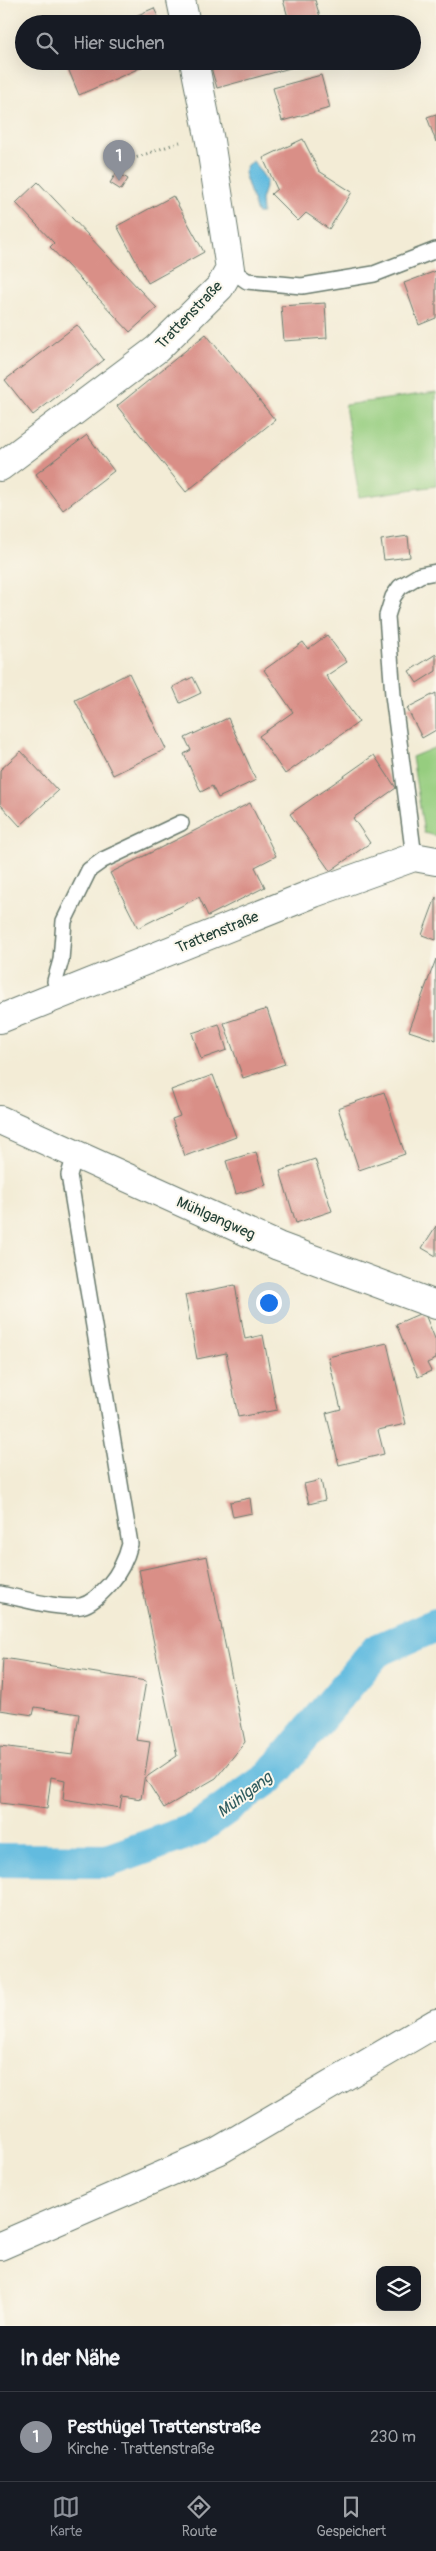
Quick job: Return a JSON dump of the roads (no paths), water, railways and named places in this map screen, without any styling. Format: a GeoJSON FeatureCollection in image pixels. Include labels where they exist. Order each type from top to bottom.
{"type":"FeatureCollection","features":[{"type":"Feature","properties":{"kind":"street"},"geometry":{"type":"LineString","coordinates":[[181,0],[184,15]]}},
{"type":"Feature","properties":{"kind":"street","name":"Trattenstraße"},"geometry":{"type":"LineString","coordinates":[[0,467],[157,349],[220,287],[230,270],[210,141],[196,70]]}},
{"type":"Feature","properties":{"kind":"street","name":"Trattenstraße"},"geometry":{"type":"LineString","coordinates":[[0,1019],[314,893],[425,860]]}},
{"type":"Feature","properties":{"kind":"street","name":"Mühlgangweg"},"geometry":{"type":"LineString","coordinates":[[0,1120],[278,1246],[436,1305]]}},
{"type":"Feature","properties":{"kind":"street"},"geometry":{"type":"LineString","coordinates":[[0,2246],[218,2151],[436,2023]]}},
{"type":"Feature","properties":{"kind":"lane"},"geometry":{"type":"LineString","coordinates":[[230,270],[246,281],[302,286],[374,274],[436,250]]}},
{"type":"Feature","properties":{"kind":"lane"},"geometry":{"type":"LineString","coordinates":[[425,860],[394,695],[387,616],[393,597],[400,587],[420,575],[436,572]]}},
{"type":"Feature","properties":{"kind":"lane"},"geometry":{"type":"LineString","coordinates":[[61,994],[55,982],[61,960],[64,921],[89,870],[103,860],[181,823]]}},
{"type":"Feature","properties":{"kind":"lane"},"geometry":{"type":"LineString","coordinates":[[0,1594],[65,1606],[82,1606],[97,1598],[116,1577],[126,1560],[130,1544],[69,1174],[75,1155]]}},
{"type":"Feature","properties":{"kind":"water"},"geometry":{"type":"Polygon","coordinates":[[[253,161],[267,181],[261,200],[262,213],[257,213],[244,173],[247,165],[253,161]]]}},
{"type":"Feature","properties":{"kind":"waterway","name":"Mühlgang"},"geometry":{"type":"LineString","coordinates":[[0,1860],[107,1861],[197,1829],[270,1777],[376,1651],[436,1625]]}},
{"type":"Feature","properties":{"kind":"place","name":"Pesthügel Trattenstraße"},"geometry":{"type":"Point","coordinates":[119,181]}}]}
